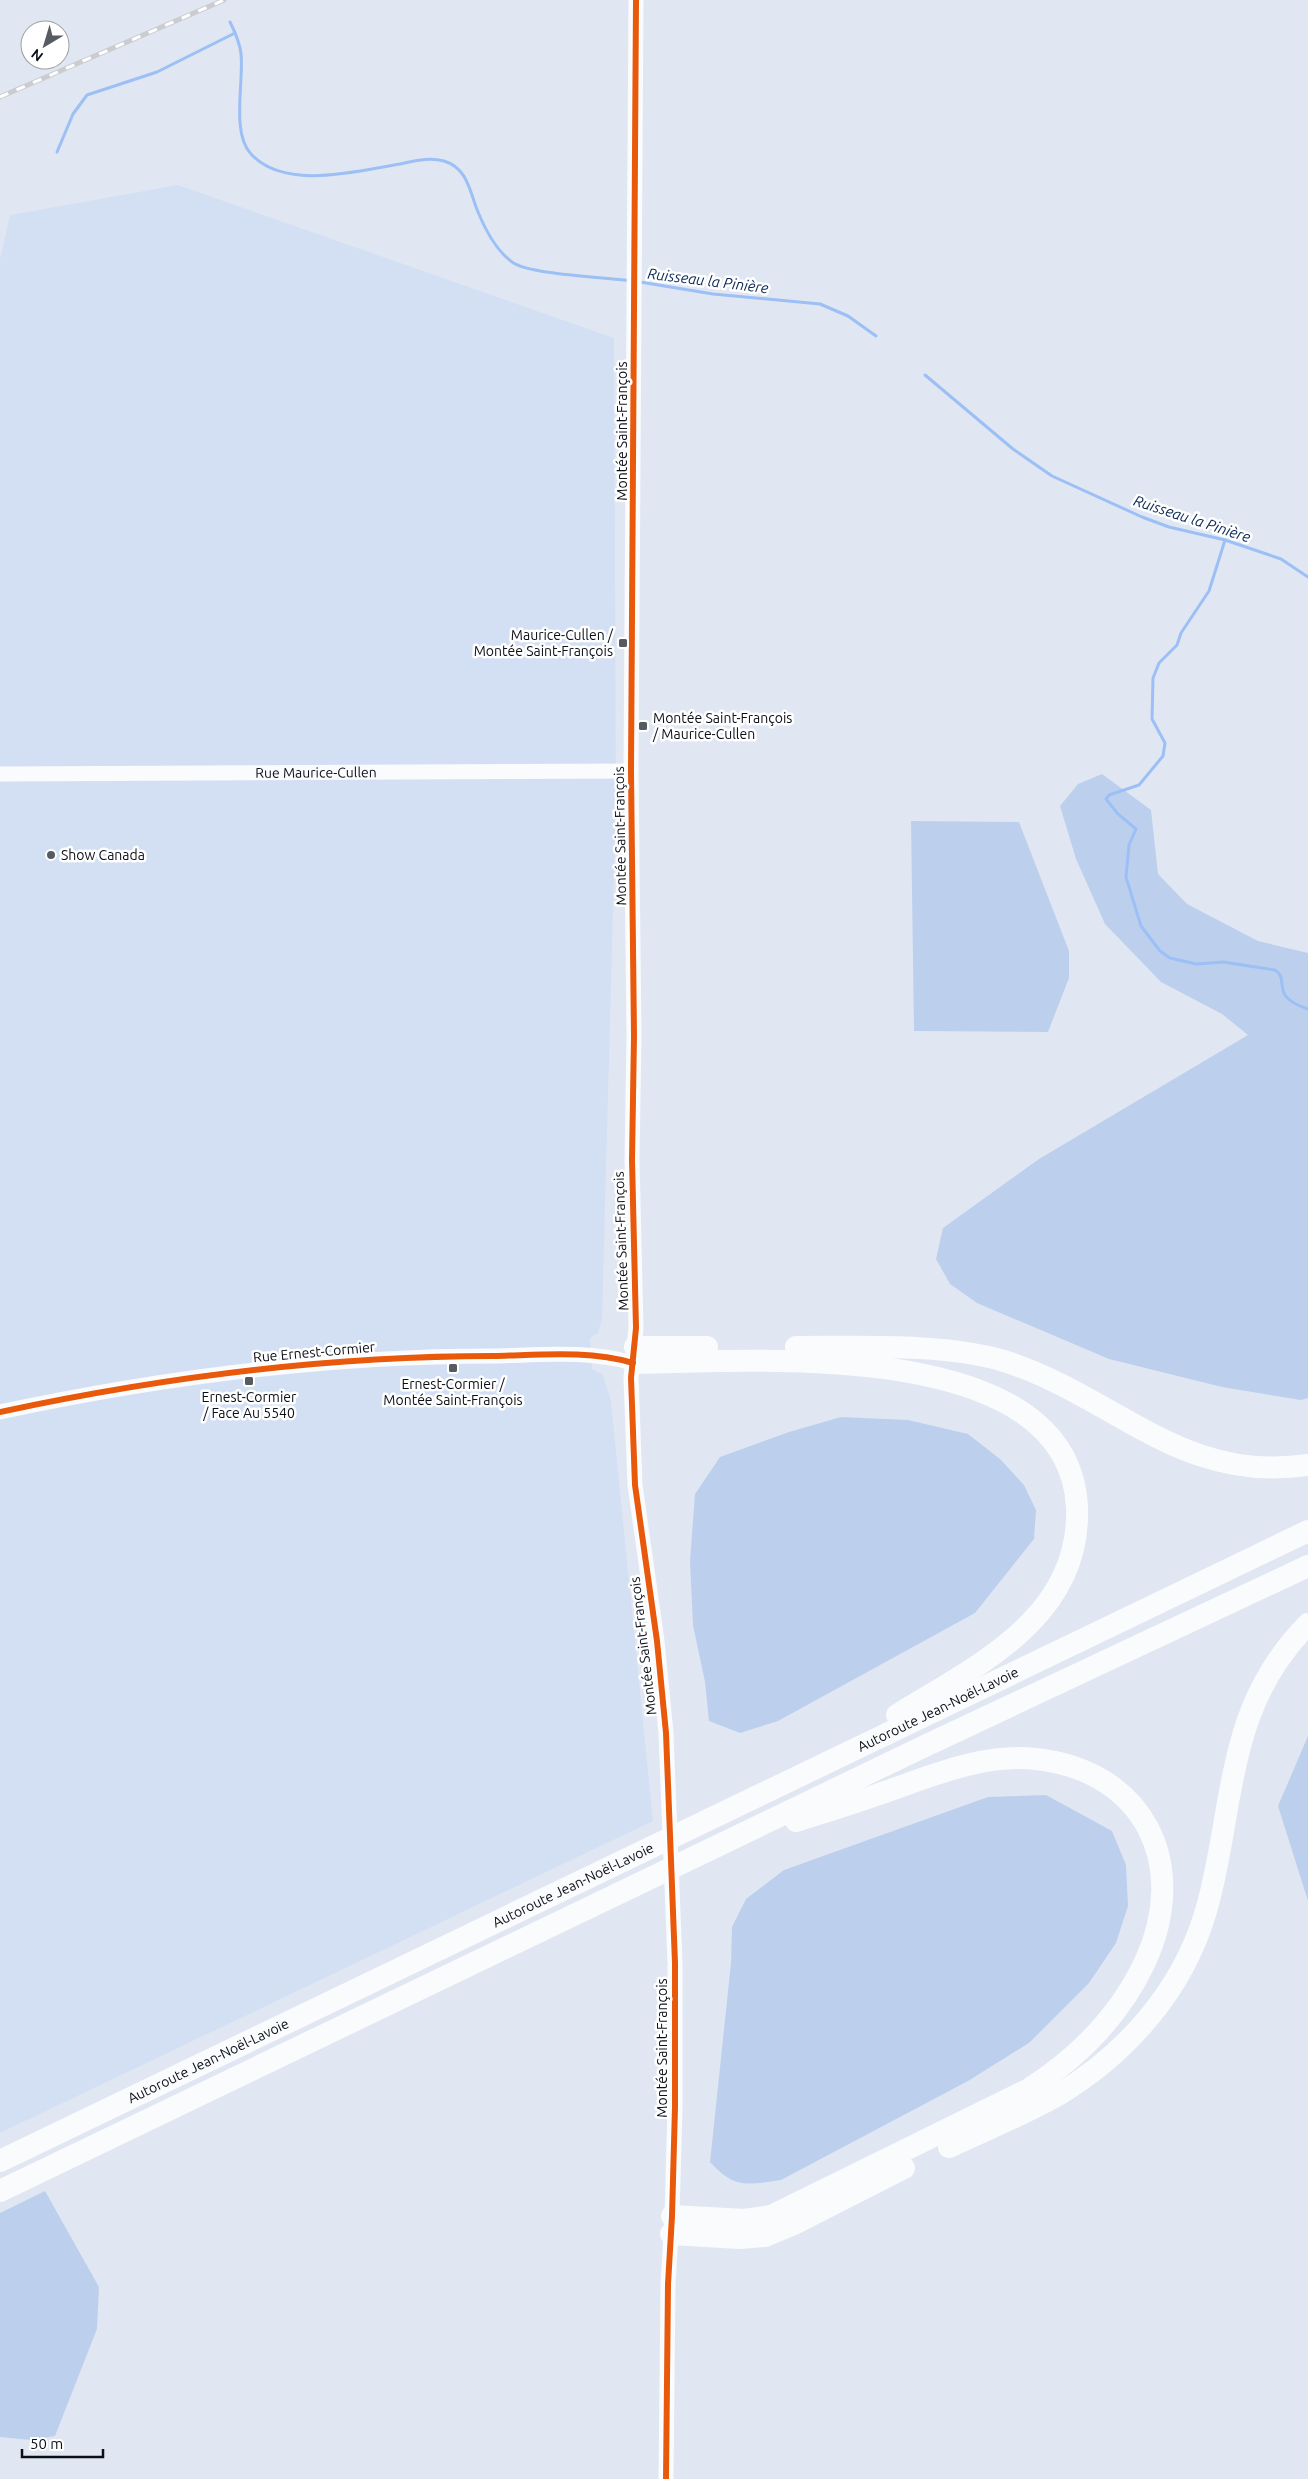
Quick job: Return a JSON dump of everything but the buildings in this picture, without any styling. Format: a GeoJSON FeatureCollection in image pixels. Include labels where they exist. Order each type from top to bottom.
{"type":"FeatureCollection","features":[{"type":"Feature","properties":{"kind":"highway"},"geometry":{"type":"LineString","coordinates":[[634,1355],[872,1347],[983,1356],[1004,1361],[1036,1374],[1187,1452],[1246,1467],[1280,1468],[1308,1465]]}},
{"type":"Feature","properties":{"kind":"highway"},"geometry":{"type":"LineString","coordinates":[[634,1355],[845,1363],[917,1373],[990,1396],[1024,1414],[1040,1426],[1056,1443],[1070,1468],[1075,1487],[1077,1509],[1074,1543],[1064,1575],[1041,1612],[1024,1631],[989,1657],[790,1781]]}},
{"type":"Feature","properties":{"kind":"highway"},"geometry":{"type":"LineString","coordinates":[[1187,1589],[1308,1523]]}},
{"type":"Feature","properties":{"kind":"highway","name":"Autoroute Jean-Noël-Lavoie"},"geometry":{"type":"LineString","coordinates":[[0,2161],[1308,1532]]}},
{"type":"Feature","properties":{"kind":"highway","name":"Autoroute Jean-Noël-Lavoie"},"geometry":{"type":"LineString","coordinates":[[0,2191],[1115,1655],[1308,1566]]}},
{"type":"Feature","properties":{"kind":"highway"},"geometry":{"type":"LineString","coordinates":[[672,2225],[750,2238],[781,2230],[912,2164],[1056,2096],[1090,2073],[1132,2037],[1165,1996],[1192,1947],[1208,1903],[1233,1773],[1248,1716],[1275,1662],[1308,1624]]}},
{"type":"Feature","properties":{"kind":"highway"},"geometry":{"type":"LineString","coordinates":[[672,2225],[770,2216],[992,2109],[1037,2084],[1064,2064],[1091,2040],[1124,1998],[1152,1946],[1162,1900],[1162,1875],[1156,1844],[1147,1823],[1136,1806],[1120,1791],[1089,1773],[1065,1764],[1036,1759],[995,1760],[949,1770],[716,1846]]}},
{"type":"Feature","properties":{"kind":"street","name":"Montée Saint-François"},"geometry":{"type":"LineString","coordinates":[[636,0],[636,257],[631,771],[634,1036],[632,1168],[634,1355],[631,1378],[635,1485],[660,1672],[669,1804],[673,1901],[676,2015],[672,2225],[668,2284],[666,2479]]}},
{"type":"Feature","properties":{"kind":"street","name":"Rue Maurice-Cullen"},"geometry":{"type":"LineString","coordinates":[[0,774],[631,771]]}},
{"type":"Feature","properties":{"kind":"street","name":"Rue Ernest-Cormier"},"geometry":{"type":"LineString","coordinates":[[0,1412],[155,1382],[316,1362],[415,1356],[634,1355]]}},
{"type":"Feature","properties":{"kind":"shaded area"},"geometry":{"type":"Polygon","coordinates":[[[178,185],[614,338],[616,799],[602,1319],[598,1333],[590,1338],[592,1369],[603,1375],[611,1401],[653,1821],[0,2133],[0,259],[10,215],[178,185]]]}},
{"type":"Feature","properties":{"kind":"shaded area"},"geometry":{"type":"Polygon","coordinates":[[[1102,774],[1151,810],[1158,874],[1187,904],[1258,941],[1308,953],[1308,1398],[1301,1400],[1222,1387],[1109,1359],[977,1303],[950,1284],[936,1259],[943,1228],[1039,1159],[1248,1035],[1222,1014],[1161,982],[1105,924],[1076,859],[1060,806],[1078,784],[1102,774]]]}},
{"type":"Feature","properties":{"kind":"shaded area"},"geometry":{"type":"Polygon","coordinates":[[[911,821],[1019,822],[1069,951],[1069,978],[1048,1032],[914,1031],[911,821]]]}},
{"type":"Feature","properties":{"kind":"shaded area"},"geometry":{"type":"Polygon","coordinates":[[[841,1417],[908,1420],[968,1434],[1000,1459],[1024,1485],[1036,1510],[1034,1539],[975,1613],[778,1721],[740,1733],[709,1721],[705,1682],[693,1625],[690,1561],[695,1494],[720,1457],[789,1432],[841,1417]]]}},
{"type":"Feature","properties":{"kind":"shaded area"},"geometry":{"type":"Polygon","coordinates":[[[1308,1736],[1308,1901],[1278,1806],[1308,1736]]]}},
{"type":"Feature","properties":{"kind":"shaded area"},"geometry":{"type":"Polygon","coordinates":[[[1046,1795],[1112,1831],[1126,1865],[1128,1906],[1116,1943],[1089,1983],[1029,2043],[968,2081],[781,2180],[750,2184],[742,2183],[734,2181],[719,2171],[710,2162],[731,1963],[732,1927],[746,1899],[784,1870],[988,1797],[1046,1795]]]}},
{"type":"Feature","properties":{"kind":"shaded area"},"geometry":{"type":"Polygon","coordinates":[[[45,2191],[99,2287],[97,2329],[55,2436],[31,2440],[0,2437],[0,2213],[45,2191]]]}},
{"type":"Feature","properties":{"kind":"waterway","name":"Ruisseau la Pinière"},"geometry":{"type":"LineString","coordinates":[[230,22],[241,54],[241,133],[245,145],[251,154],[265,165],[283,172],[322,176],[363,171],[422,160],[444,161],[452,164],[463,175],[488,232],[496,246],[512,262],[534,270],[551,273],[631,281]]}},
{"type":"Feature","properties":{"kind":"waterway"},"geometry":{"type":"LineString","coordinates":[[57,152],[73,114],[87,95],[157,72],[235,33]]}},
{"type":"Feature","properties":{"kind":"waterway","name":"Ruisseau la Pinière"},"geometry":{"type":"LineString","coordinates":[[640,282],[713,294],[820,304],[848,316],[876,336]]}},
{"type":"Feature","properties":{"kind":"waterway","name":"Ruisseau la Pinière"},"geometry":{"type":"LineString","coordinates":[[925,375],[1013,449],[1052,476],[1142,517],[1169,527],[1225,540],[1281,559],[1308,577]]}},
{"type":"Feature","properties":{"kind":"waterway"},"geometry":{"type":"LineString","coordinates":[[1225,540],[1209,591],[1181,633],[1177,645],[1159,663],[1153,678],[1152,719],[1165,743],[1163,756],[1139,785],[1109,795],[1106,799],[1118,814],[1136,829],[1129,845],[1126,877],[1141,926],[1160,951],[1170,958],[1196,964],[1223,962],[1275,970],[1281,978],[1282,988],[1288,999],[1308,1009]]}},
{"type":"Feature","properties":{"kind":"railway"},"geometry":{"type":"LineString","coordinates":[[0,97],[224,0]]}},
{"type":"Feature","properties":{"kind":"cycle path"},"geometry":{"type":"LineString","coordinates":[[636,0],[631,771],[634,1036],[632,1160],[636,1328],[631,1378],[635,1485],[657,1641],[666,1733],[675,1963],[675,2107],[668,2284],[666,2479]]}},
{"type":"Feature","properties":{"kind":"cycle path"},"geometry":{"type":"LineString","coordinates":[[0,1412],[122,1388],[307,1364],[432,1357],[564,1354],[599,1356],[633,1363]]}},
{"type":"Feature","properties":{"kind":"place","name":"Maurice-Cullen / Montée Saint-François"},"geometry":{"type":"Point","coordinates":[623,643]}},
{"type":"Feature","properties":{"kind":"place","name":"Montée Saint-François / Maurice-Cullen"},"geometry":{"type":"Point","coordinates":[643,726]}},
{"type":"Feature","properties":{"kind":"place","name":"Show Canada"},"geometry":{"type":"Point","coordinates":[51,855]}},
{"type":"Feature","properties":{"kind":"place","name":"Ernest-Cormier / Montée Saint-François"},"geometry":{"type":"Point","coordinates":[453,1368]}},
{"type":"Feature","properties":{"kind":"place","name":"Ernest-Cormier / Face Au 5540"},"geometry":{"type":"Point","coordinates":[249,1381]}}]}
